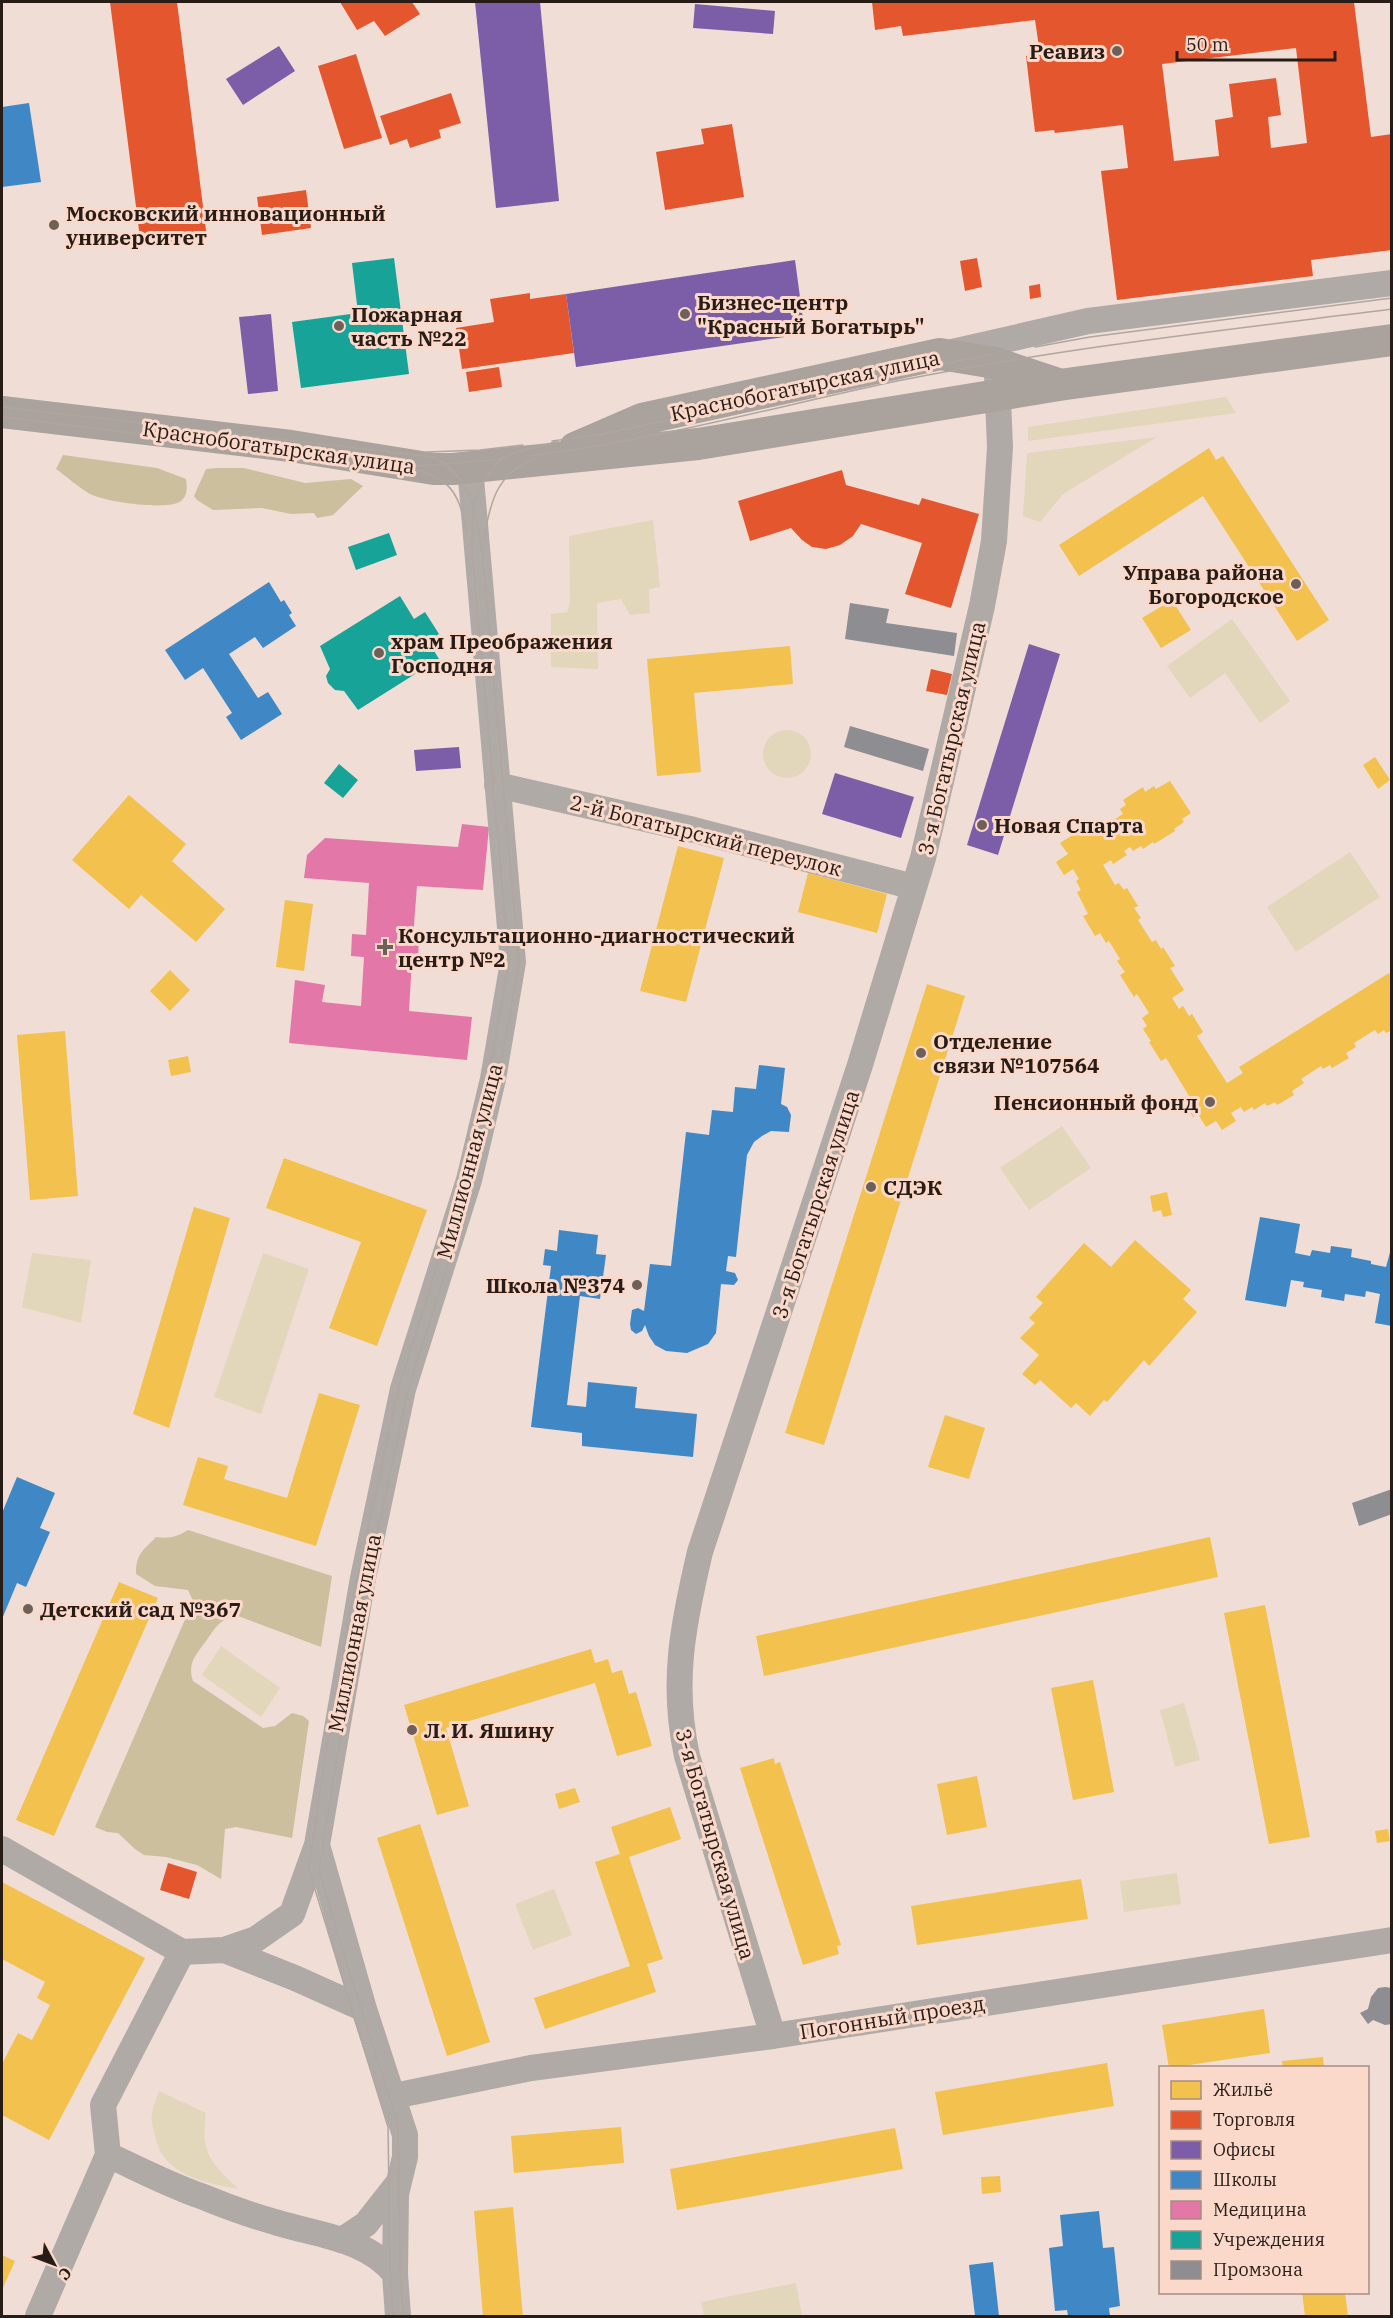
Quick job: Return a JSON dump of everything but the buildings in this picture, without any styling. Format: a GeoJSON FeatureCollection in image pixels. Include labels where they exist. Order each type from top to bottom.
{"type":"FeatureCollection","features":[{"type":"Feature","properties":{"kind":"main road","name":"Краснобогатырская улица"},"geometry":{"type":"LineString","coordinates":[[2,412],[291,446],[434,469],[536,462],[698,444],[1059,385],[1392,340]]}},
{"type":"Feature","properties":{"kind":"main road","name":"Краснобогатырская улица"},"geometry":{"type":"LineString","coordinates":[[556,458],[642,419],[940,354],[995,363],[1059,385]]}},
{"type":"Feature","properties":{"kind":"street"},"geometry":{"type":"LineString","coordinates":[[940,354],[1088,321],[1392,283]]}},
{"type":"Feature","properties":{"kind":"street","name":"3-я Богатырская улица"},"geometry":{"type":"LineString","coordinates":[[773,2036],[687,1756],[681,1728],[678,1678],[687,1607],[700,1552],[856,1076],[926,848],[977,628],[994,541],[1000,447],[999,394],[995,363]]}},
{"type":"Feature","properties":{"kind":"street","name":"Миллионная улица"},"geometry":{"type":"LineString","coordinates":[[182,1952],[224,1950],[256,1940],[292,1914],[317,1845],[361,1589],[403,1389],[470,1177],[493,1079],[513,962],[470,467]]}},
{"type":"Feature","properties":{"kind":"street","name":"2-й Богатырский переулок"},"geometry":{"type":"LineString","coordinates":[[497,785],[694,830],[914,887]]}},
{"type":"Feature","properties":{"kind":"street","name":"Миллионная улица"},"geometry":{"type":"LineString","coordinates":[[317,1845],[364,2009],[405,2135],[405,2157],[399,2181],[366,2224],[342,2240]]}},
{"type":"Feature","properties":{"kind":"street"},"geometry":{"type":"LineString","coordinates":[[2,1849],[182,1952],[103,2105],[108,2155],[38,2316]]}},
{"type":"Feature","properties":{"kind":"street","name":"Погонный проезд"},"geometry":{"type":"LineString","coordinates":[[394,2096],[531,2068],[773,2036],[1392,1940]]}},
{"type":"Feature","properties":{"kind":"street"},"geometry":{"type":"LineString","coordinates":[[224,1950],[364,2009]]}},
{"type":"Feature","properties":{"kind":"street"},"geometry":{"type":"LineString","coordinates":[[108,2155],[198,2196],[275,2223],[342,2240],[366,2250],[396,2274]]}},
{"type":"Feature","properties":{"kind":"street"},"geometry":{"type":"LineString","coordinates":[[398,2316],[396,2194],[399,2181]]}},
{"type":"Feature","properties":{"kind":"shaded area"},"geometry":{"type":"Polygon","coordinates":[[[1226,397],[1236,413],[1028,441],[1028,427],[1226,397]]]}},
{"type":"Feature","properties":{"kind":"shaded area"},"geometry":{"type":"Polygon","coordinates":[[[1157,437],[1063,494],[1040,522],[1023,516],[1027,453],[1157,437]]]}},
{"type":"Feature","properties":{"kind":"shaded area"},"geometry":{"type":"Polygon","coordinates":[[[63,455],[157,468],[186,479],[186,494],[181,501],[164,505],[137,504],[98,497],[90,494],[56,469],[63,455]]]}},
{"type":"Feature","properties":{"kind":"shaded area"},"geometry":{"type":"Polygon","coordinates":[[[244,468],[305,483],[351,479],[363,486],[333,515],[317,518],[314,513],[291,514],[262,508],[213,510],[194,496],[206,469],[244,468]]]}},
{"type":"Feature","properties":{"kind":"shaded area"},"geometry":{"type":"Polygon","coordinates":[[[653,520],[660,587],[649,589],[650,613],[630,615],[621,599],[597,603],[598,669],[551,667],[551,614],[567,612],[570,602],[569,536],[653,520]]]}},
{"type":"Feature","properties":{"kind":"shaded area"},"geometry":{"type":"Polygon","coordinates":[[[1232,619],[1290,701],[1260,723],[1225,673],[1190,698],[1167,666],[1232,619]]]}},
{"type":"Feature","properties":{"kind":"shaded area"},"geometry":{"type":"Polygon","coordinates":[[[787,730],[804,737],[811,754],[804,771],[787,778],[770,771],[763,754],[770,737],[787,730]]]}},
{"type":"Feature","properties":{"kind":"shaded area"},"geometry":{"type":"Polygon","coordinates":[[[1350,852],[1380,897],[1296,952],[1267,907],[1350,852]]]}},
{"type":"Feature","properties":{"kind":"shaded area"},"geometry":{"type":"Polygon","coordinates":[[[1062,1126],[1091,1168],[1029,1210],[1000,1168],[1062,1126]]]}},
{"type":"Feature","properties":{"kind":"shaded area"},"geometry":{"type":"Polygon","coordinates":[[[32,1253],[91,1260],[81,1323],[22,1307],[32,1253]]]}},
{"type":"Feature","properties":{"kind":"shaded area"},"geometry":{"type":"Polygon","coordinates":[[[263,1253],[309,1269],[261,1414],[214,1397],[263,1253]]]}},
{"type":"Feature","properties":{"kind":"shaded area"},"geometry":{"type":"Polygon","coordinates":[[[188,1530],[332,1576],[321,1647],[238,1616],[219,1624],[192,1664],[193,1681],[263,1728],[275,1726],[292,1713],[303,1716],[309,1721],[292,1838],[236,1827],[225,1829],[221,1879],[197,1865],[166,1857],[144,1855],[118,1833],[107,1832],[95,1827],[193,1601],[188,1590],[155,1586],[136,1574],[137,1561],[141,1553],[156,1537],[173,1537],[188,1530]]]}},
{"type":"Feature","properties":{"kind":"shaded area"},"geometry":{"type":"Polygon","coordinates":[[[221,1646],[280,1688],[261,1717],[202,1675],[221,1646]]]}},
{"type":"Feature","properties":{"kind":"shaded area"},"geometry":{"type":"Polygon","coordinates":[[[1184,1703],[1200,1760],[1175,1767],[1160,1710],[1184,1703]]]}},
{"type":"Feature","properties":{"kind":"shaded area"},"geometry":{"type":"Polygon","coordinates":[[[1177,1873],[1181,1904],[1124,1912],[1120,1881],[1177,1873]]]}},
{"type":"Feature","properties":{"kind":"shaded area"},"geometry":{"type":"Polygon","coordinates":[[[554,1889],[572,1935],[533,1950],[515,1904],[554,1889]]]}},
{"type":"Feature","properties":{"kind":"shaded area"},"geometry":{"type":"Polygon","coordinates":[[[159,2091],[206,2113],[206,2148],[221,2172],[239,2189],[200,2180],[176,2169],[167,2160],[160,2150],[151,2119],[159,2091]]]}},
{"type":"Feature","properties":{"kind":"shaded area"},"geometry":{"type":"Polygon","coordinates":[[[796,2283],[802,2316],[704,2316],[701,2302],[796,2283]]]}},
{"type":"Feature","properties":{"kind":"tram line"},"geometry":{"type":"LineString","coordinates":[[1035,347],[1090,337],[1392,298]]}},
{"type":"Feature","properties":{"kind":"tram line"},"geometry":{"type":"LineString","coordinates":[[528,456],[667,433],[959,369],[1144,340],[1392,309]]}},
{"type":"Feature","properties":{"kind":"tram line"},"geometry":{"type":"LineString","coordinates":[[552,441],[598,435],[853,380],[991,355]]}},
{"type":"Feature","properties":{"kind":"tram line"},"geometry":{"type":"LineString","coordinates":[[2,407],[434,457],[456,474],[464,485],[477,521],[482,549],[519,963],[498,1080],[474,1181],[408,1391],[362,1604],[319,1870],[398,2124],[400,2270],[403,2316]]}},
{"type":"Feature","properties":{"kind":"tram line"},"geometry":{"type":"LineString","coordinates":[[2,417],[406,467],[433,476],[449,487],[455,495],[467,532]]}},
{"type":"Feature","properties":{"kind":"tram line"},"geometry":{"type":"LineString","coordinates":[[393,2316],[388,2127],[309,1870],[351,1606],[399,1387],[464,1179],[488,1078],[509,962],[472,549],[473,505],[484,481],[502,459],[514,453],[559,441]]}},
{"type":"Feature","properties":{"kind":"tram line"},"geometry":{"type":"LineString","coordinates":[[427,452],[480,450],[523,445]]}},
{"type":"Feature","properties":{"kind":"tram line"},"geometry":{"type":"LineString","coordinates":[[484,539],[489,512],[498,489],[514,470],[538,458]]}},
{"type":"Feature","properties":{"kind":"tram line"},"geometry":{"type":"LineString","coordinates":[[406,467],[504,459]]}},
{"type":"Feature","properties":{"kind":"place","name":"Реавиз"},"geometry":{"type":"Point","coordinates":[1117,51]}},
{"type":"Feature","properties":{"kind":"place","name":"Московский инновационный университет"},"geometry":{"type":"Point","coordinates":[54,225]}},
{"type":"Feature","properties":{"kind":"place","name":"Бизнес-центр \"Красный Богатырь\""},"geometry":{"type":"Point","coordinates":[685,314]}},
{"type":"Feature","properties":{"kind":"place","name":"Пожарная часть №22"},"geometry":{"type":"Point","coordinates":[339,326]}},
{"type":"Feature","properties":{"kind":"place","name":"Управа района Богородское"},"geometry":{"type":"Point","coordinates":[1296,584]}},
{"type":"Feature","properties":{"kind":"place","name":"храм Преображения Господня"},"geometry":{"type":"Point","coordinates":[379,653]}},
{"type":"Feature","properties":{"kind":"place","name":"Новая Спарта"},"geometry":{"type":"Point","coordinates":[982,825]}},
{"type":"Feature","properties":{"kind":"place","name":"Консультационно-диагностический центр №2"},"geometry":{"type":"Point","coordinates":[385,947]}},
{"type":"Feature","properties":{"kind":"place","name":"Отделение связи №107564"},"geometry":{"type":"Point","coordinates":[921,1053]}},
{"type":"Feature","properties":{"kind":"place","name":"Пенсионный фонд"},"geometry":{"type":"Point","coordinates":[1210,1102]}},
{"type":"Feature","properties":{"kind":"place","name":"СДЭК"},"geometry":{"type":"Point","coordinates":[871,1187]}},
{"type":"Feature","properties":{"kind":"place","name":"Школа №374"},"geometry":{"type":"Point","coordinates":[637,1285]}},
{"type":"Feature","properties":{"kind":"place","name":"Детский сад №367"},"geometry":{"type":"Point","coordinates":[28,1609]}},
{"type":"Feature","properties":{"kind":"place","name":"Л. И. Яшину"},"geometry":{"type":"Point","coordinates":[412,1730]}}]}
